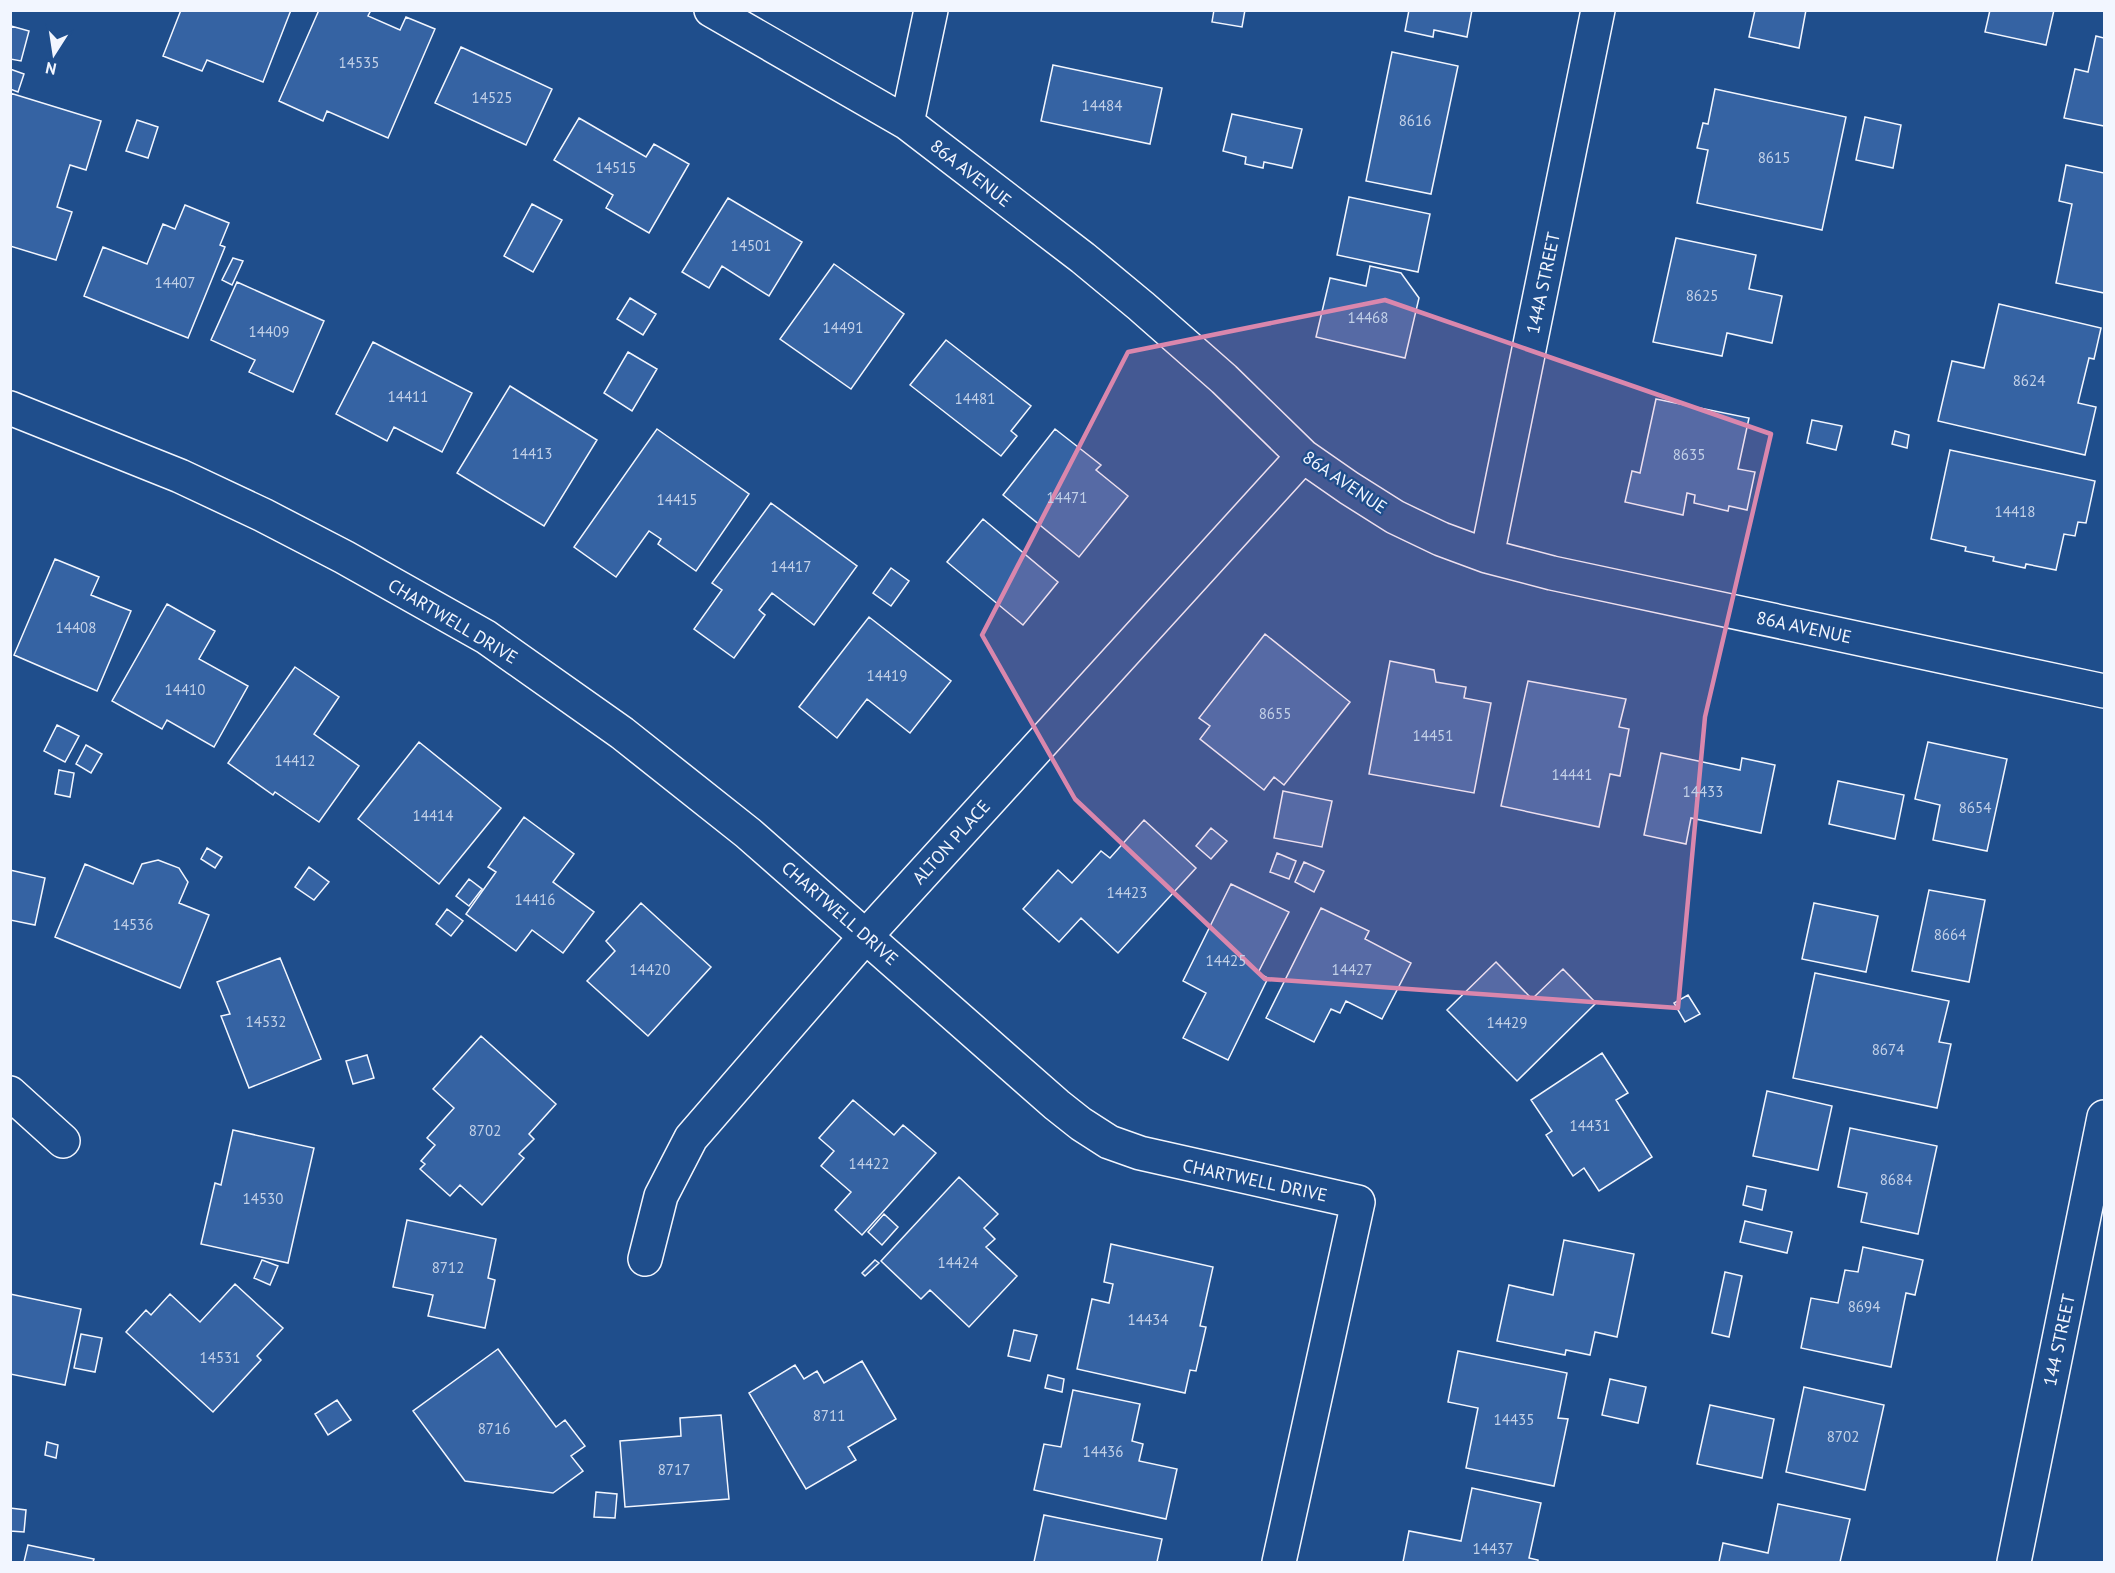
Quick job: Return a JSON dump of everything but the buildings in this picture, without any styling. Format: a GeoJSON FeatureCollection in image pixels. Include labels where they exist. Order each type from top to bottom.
{"type":"FeatureCollection","features":[{"type":"Feature","properties":{"kind":"street","name":"86A AVENUE"},"geometry":{"type":"LineString","coordinates":[[711,10],[907,123],[1083,258],[1141,306],[1224,380],[1303,456],[1349,489],[1395,517],[1441,539],[1487,556],[1599,583],[2104,691]]}},
{"type":"Feature","properties":{"kind":"street"},"geometry":{"type":"LineString","coordinates":[[907,123],[931,10]]}},
{"type":"Feature","properties":{"kind":"street","name":"144A STREET"},"geometry":{"type":"LineString","coordinates":[[1487,556],[1598,10]]}},
{"type":"Feature","properties":{"kind":"street","name":"CHARTWELL DRIVE"},"geometry":{"type":"LineString","coordinates":[[10,408],[180,476],[263,515],[344,557],[486,637],[689,785],[748,833],[1057,1105],[1108,1142],[1170,1161],[1358,1202],[1279,1563]]}},
{"type":"Feature","properties":{"kind":"street","name":"ALTON PLACE"},"geometry":{"type":"LineString","coordinates":[[645,1259],[661,1196],[691,1138],[866,936],[1303,456]]}},
{"type":"Feature","properties":{"kind":"street"},"geometry":{"type":"LineString","coordinates":[[10,1093],[63,1141]]}},
{"type":"Feature","properties":{"kind":"street","name":"144 STREET"},"geometry":{"type":"LineString","coordinates":[[2014,1563],[2104,1117]]}},
{"type":"Feature","properties":{"kind":"highlighted area"},"geometry":{"type":"Polygon","coordinates":[[[1385,300],[1771,434],[1705,717],[1678,1008],[1265,979],[1075,799],[982,635],[1128,352],[1385,300]]]}}]}
